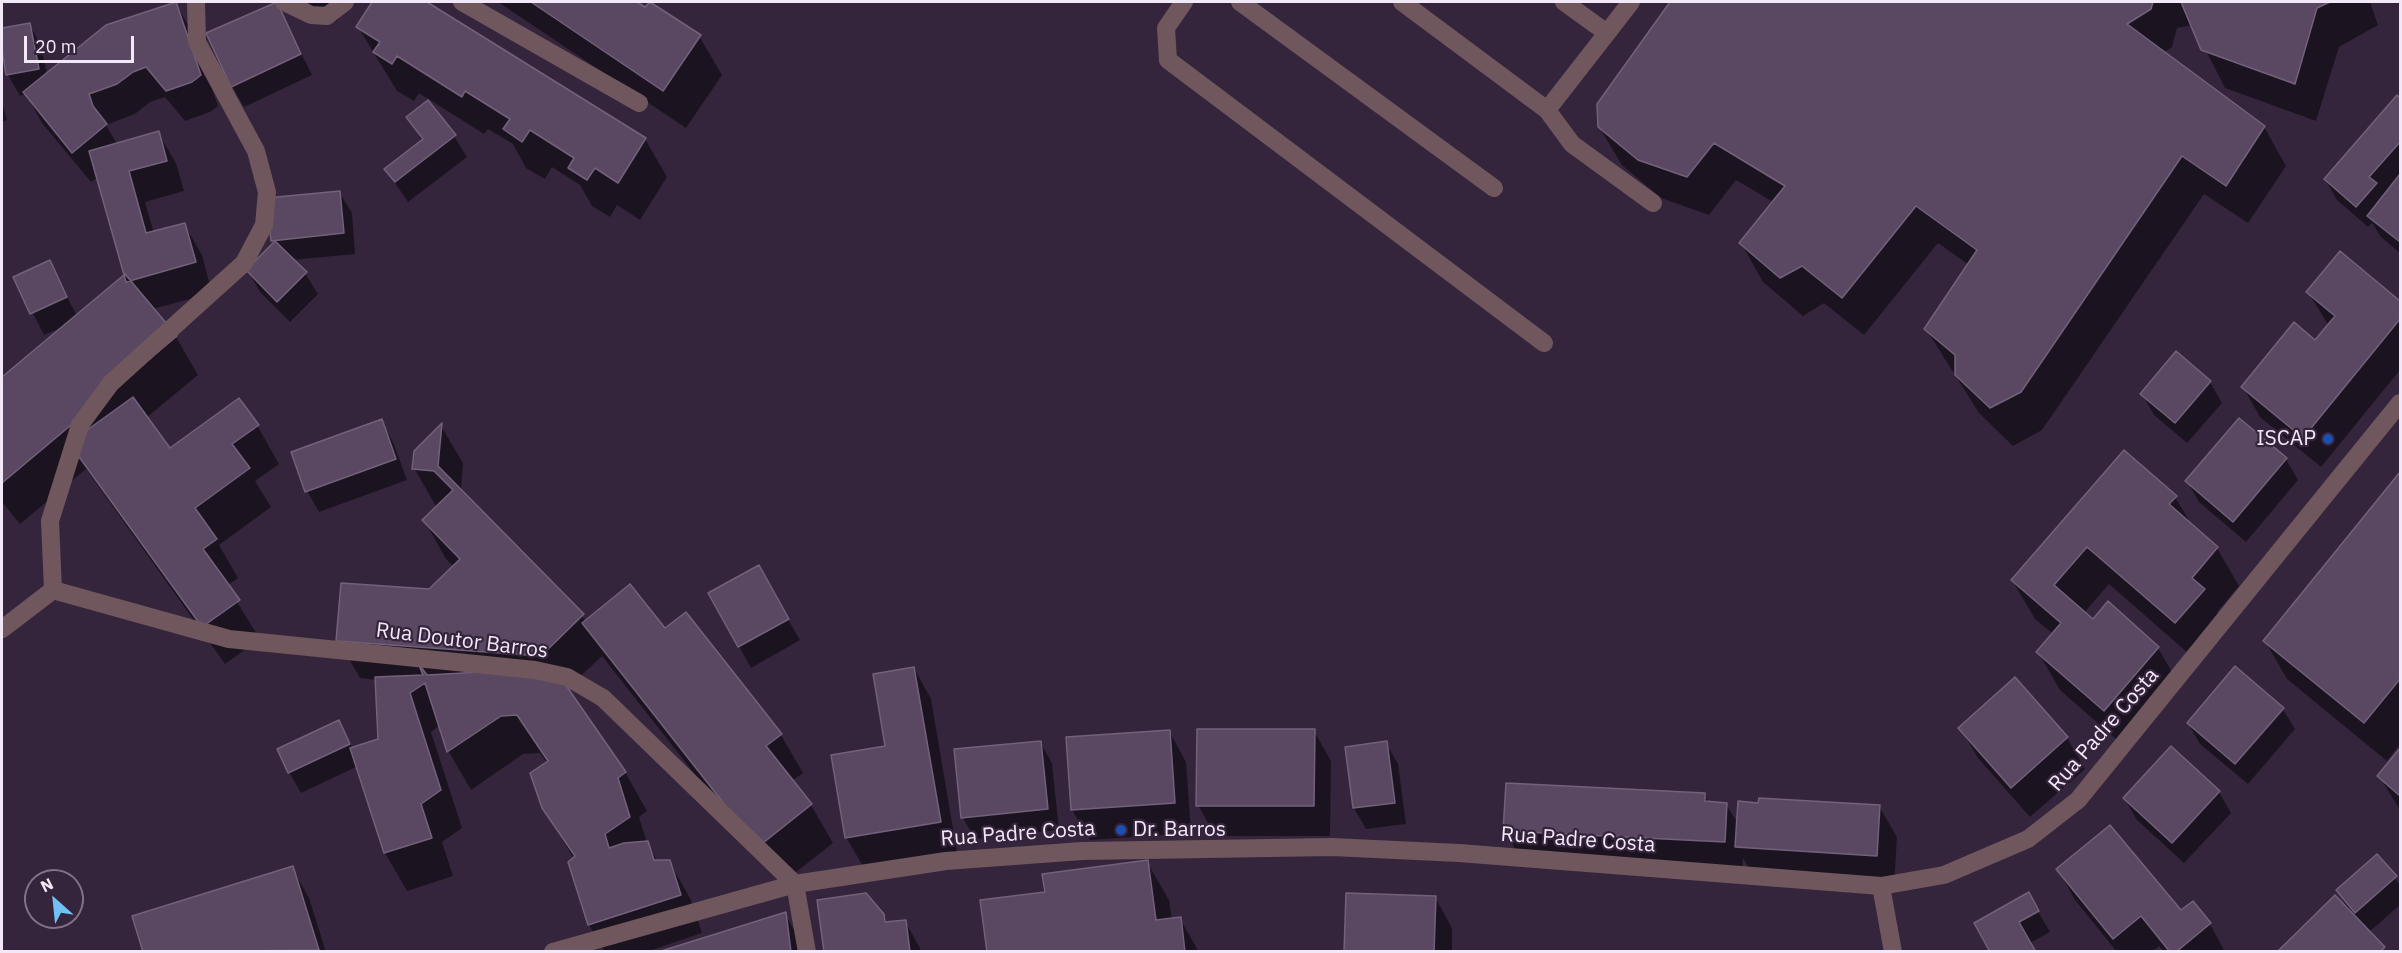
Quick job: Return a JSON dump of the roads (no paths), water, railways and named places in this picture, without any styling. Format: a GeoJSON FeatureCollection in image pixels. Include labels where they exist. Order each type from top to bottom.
{"type":"FeatureCollection","features":[{"type":"Feature","properties":{"kind":"street"},"geometry":{"type":"LineString","coordinates":[[2,629],[53,590],[50,521],[80,425],[111,383],[244,263],[264,225],[267,192],[256,151],[197,42],[196,2]]}},
{"type":"Feature","properties":{"kind":"street"},"geometry":{"type":"LineString","coordinates":[[284,2],[311,15],[327,16],[345,2]]}},
{"type":"Feature","properties":{"kind":"street"},"geometry":{"type":"LineString","coordinates":[[462,2],[639,103]]}},
{"type":"Feature","properties":{"kind":"street"},"geometry":{"type":"LineString","coordinates":[[1184,2],[1166,28],[1168,60],[1544,343]]}},
{"type":"Feature","properties":{"kind":"street"},"geometry":{"type":"LineString","coordinates":[[1240,2],[1494,188]]}},
{"type":"Feature","properties":{"kind":"street"},"geometry":{"type":"LineString","coordinates":[[1402,2],[1547,110],[1572,144],[1653,203]]}},
{"type":"Feature","properties":{"kind":"street"},"geometry":{"type":"LineString","coordinates":[[1564,2],[1607,33]]}},
{"type":"Feature","properties":{"kind":"street"},"geometry":{"type":"LineString","coordinates":[[1547,110],[1631,2]]}},
{"type":"Feature","properties":{"kind":"street","name":"Rua Padre Costa"},"geometry":{"type":"LineString","coordinates":[[553,951],[795,884],[946,861],[1070,852],[1332,847],[1459,853],[1881,886],[1944,875],[2007,850],[2028,839],[2078,800],[2400,403]]}},
{"type":"Feature","properties":{"kind":"street","name":"Rua Doutor Barros"},"geometry":{"type":"LineString","coordinates":[[53,590],[229,639],[535,670],[567,677],[603,698],[795,884]]}},
{"type":"Feature","properties":{"kind":"street"},"geometry":{"type":"LineString","coordinates":[[795,884],[807,951]]}},
{"type":"Feature","properties":{"kind":"street"},"geometry":{"type":"LineString","coordinates":[[1881,886],[1893,951]]}},
{"type":"Feature","properties":{"kind":"place","name":"ISCAP"},"geometry":{"type":"Point","coordinates":[2328,439]}},
{"type":"Feature","properties":{"kind":"place","name":"Dr. Barros"},"geometry":{"type":"Point","coordinates":[1121,830]}}]}
